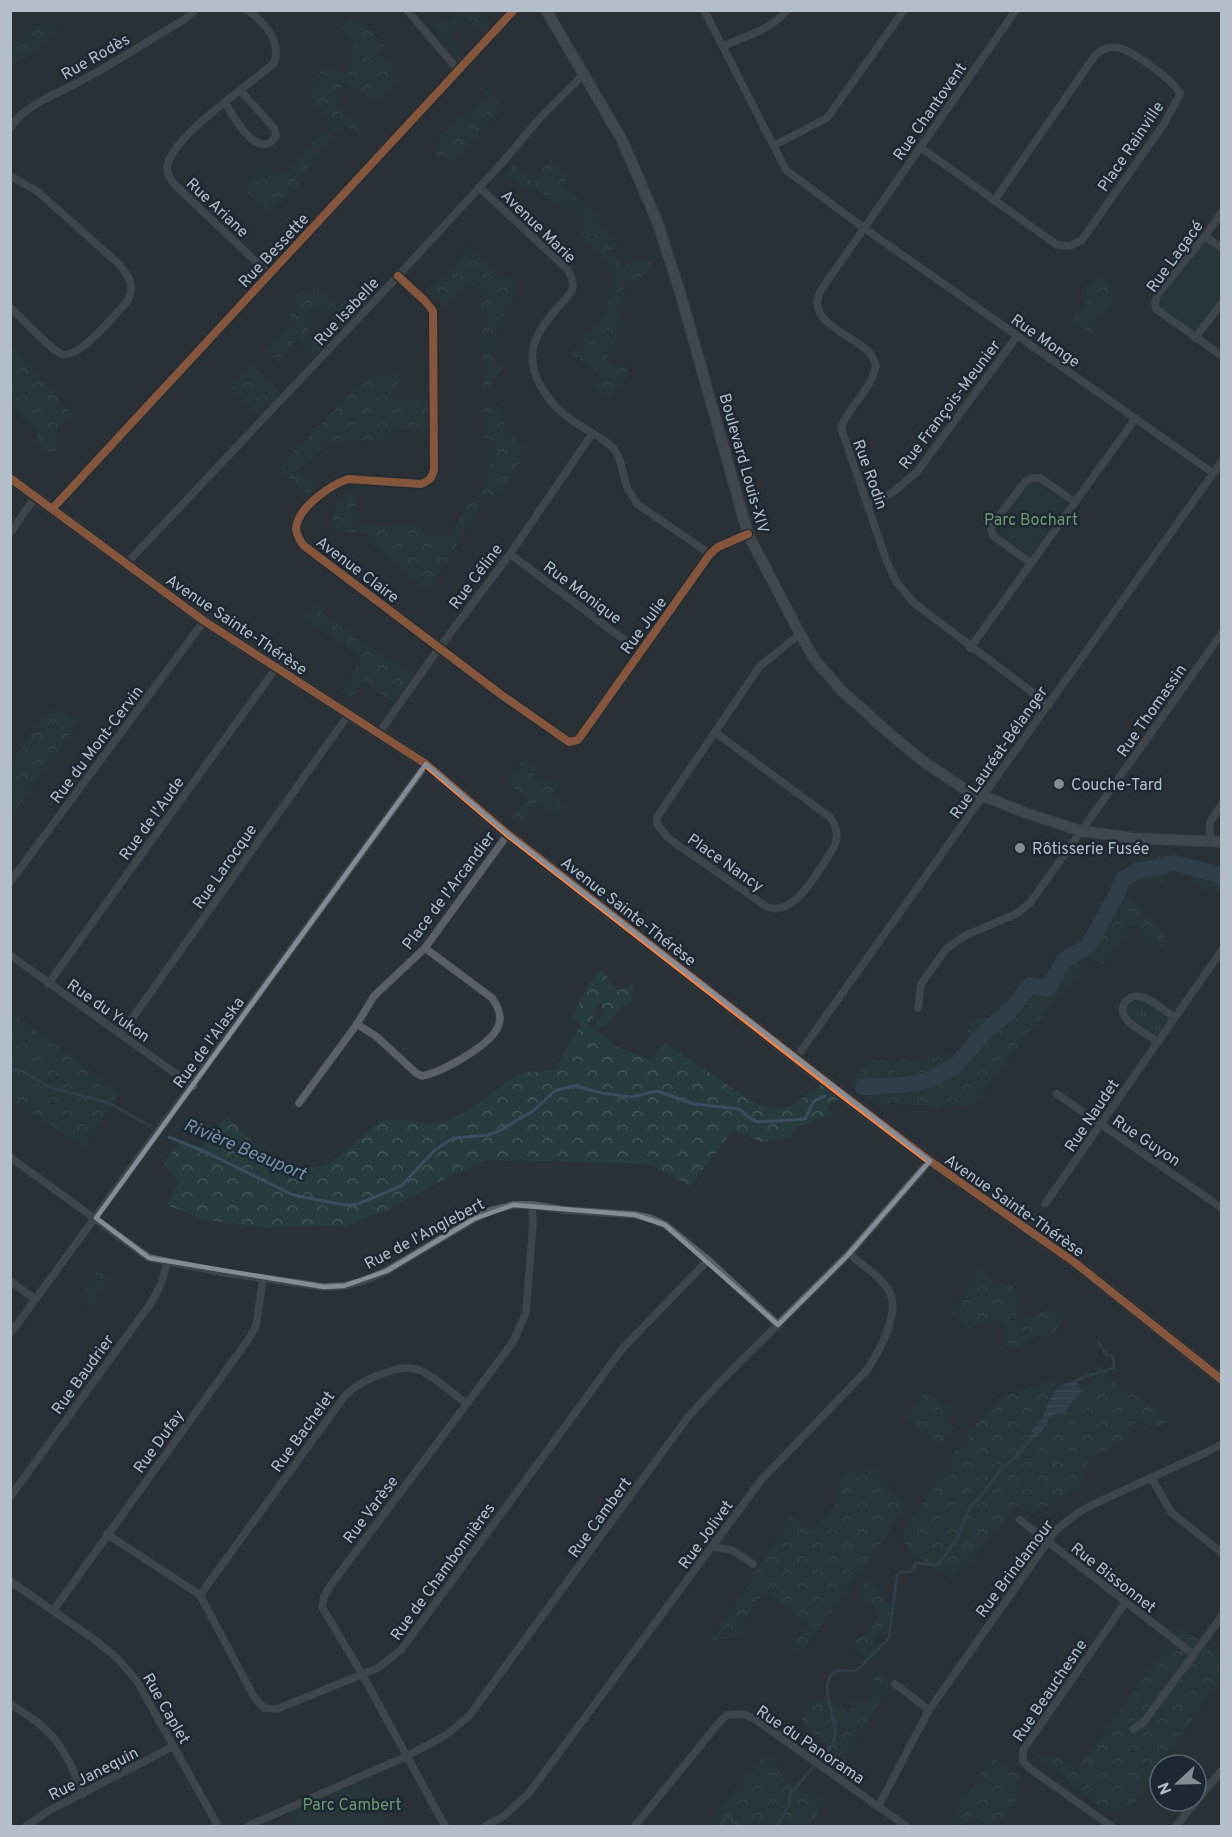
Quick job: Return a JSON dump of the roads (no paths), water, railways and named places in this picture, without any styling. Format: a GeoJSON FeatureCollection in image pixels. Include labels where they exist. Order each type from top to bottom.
{"type":"FeatureCollection","features":[{"type":"Feature","properties":{"kind":"street","name":"Rue Rodès"},"geometry":{"type":"LineString","coordinates":[[10,128],[16,120],[34,106],[89,77],[185,19],[195,10]]}},
{"type":"Feature","properties":{"kind":"street","name":"Rue Ariane"},"geometry":{"type":"LineString","coordinates":[[247,10],[258,18],[270,32],[277,54],[274,63],[211,112],[175,149],[167,173],[174,184],[269,274]]}},
{"type":"Feature","properties":{"kind":"street"},"geometry":{"type":"LineString","coordinates":[[407,10],[459,71]]}},
{"type":"Feature","properties":{"kind":"street","name":"Rue Bessette"},"geometry":{"type":"LineString","coordinates":[[53,508],[514,10]]}},
{"type":"Feature","properties":{"kind":"street","name":"Boulevard Louis-XIV"},"geometry":{"type":"LineString","coordinates":[[546,10],[622,140],[657,221],[681,292],[748,534],[815,660],[842,691],[889,734],[924,762],[963,788],[1026,813],[1081,831],[1133,838],[1216,842]]}},
{"type":"Feature","properties":{"kind":"street","name":"Rue Monge"},"geometry":{"type":"LineString","coordinates":[[704,10],[786,170],[864,228],[1213,473]]}},
{"type":"Feature","properties":{"kind":"street"},"geometry":{"type":"LineString","coordinates":[[723,46],[782,18],[788,10]]}},
{"type":"Feature","properties":{"kind":"street"},"geometry":{"type":"LineString","coordinates":[[775,145],[827,118],[904,10]]}},
{"type":"Feature","properties":{"kind":"street","name":"Rue Chantovent"},"geometry":{"type":"LineString","coordinates":[[864,228],[1016,10]]}},
{"type":"Feature","properties":{"kind":"street","name":"Place Rainville"},"geometry":{"type":"LineString","coordinates":[[920,147],[994,201],[1057,245],[1064,247],[1075,245],[1082,240],[1164,124],[1180,94],[1179,91],[1172,82],[1132,53],[1111,47],[1101,51],[1096,54],[994,201]]}},
{"type":"Feature","properties":{"kind":"street","name":"Rue Isabelle"},"geometry":{"type":"LineString","coordinates":[[126,564],[398,276],[538,119],[582,75]]}},
{"type":"Feature","properties":{"kind":"street"},"geometry":{"type":"LineString","coordinates":[[225,102],[240,127],[258,144],[265,145],[272,142],[276,136],[274,128],[240,90]]}},
{"type":"Feature","properties":{"kind":"street"},"geometry":{"type":"LineString","coordinates":[[10,176],[37,191],[120,265],[129,277],[132,287],[131,295],[112,318],[84,347],[69,354],[62,354],[52,347],[10,307]]}},
{"type":"Feature","properties":{"kind":"street","name":"Avenue Marie"},"geometry":{"type":"LineString","coordinates":[[479,187],[568,270],[574,284],[572,291],[536,337],[532,351],[533,362],[543,392],[565,416],[615,449],[621,461],[626,483],[637,504],[710,554]]}},
{"type":"Feature","properties":{"kind":"street","name":"Rue Lagacé"},"geometry":{"type":"LineString","coordinates":[[1221,212],[1205,236],[1158,294],[1155,302],[1156,309],[1221,356]]}},
{"type":"Feature","properties":{"kind":"street","name":"Rue Rodin"},"geometry":{"type":"LineString","coordinates":[[864,228],[820,290],[816,305],[825,321],[867,350],[876,366],[873,381],[848,414],[841,428],[887,562],[897,583],[914,603],[970,648],[1048,705]]}},
{"type":"Feature","properties":{"kind":"street"},"geometry":{"type":"LineString","coordinates":[[1205,236],[1221,249]]}},
{"type":"Feature","properties":{"kind":"street","name":"Avenue Claire"},"geometry":{"type":"LineString","coordinates":[[398,276],[425,301],[433,312],[434,470],[432,476],[428,481],[421,483],[348,480],[340,482],[306,508],[296,526],[297,535],[303,545],[439,648],[569,742]]}},
{"type":"Feature","properties":{"kind":"street"},"geometry":{"type":"LineString","coordinates":[[1196,338],[1221,303]]}},
{"type":"Feature","properties":{"kind":"street","name":"Rue François-Meunier"},"geometry":{"type":"LineString","coordinates":[[867,504],[892,494],[917,472],[1017,336]]}},
{"type":"Feature","properties":{"kind":"street"},"geometry":{"type":"LineString","coordinates":[[970,648],[1135,419]]}},
{"type":"Feature","properties":{"kind":"street","name":"Rue Céline"},"geometry":{"type":"LineString","coordinates":[[379,733],[510,554],[592,434]]}},
{"type":"Feature","properties":{"kind":"street","name":"Rue Lauréat-Bélanger"},"geometry":{"type":"LineString","coordinates":[[796,1058],[1221,461]]}},
{"type":"Feature","properties":{"kind":"street","name":"Avenue Sainte-Thérèse"},"geometry":{"type":"LineString","coordinates":[[10,478],[204,621],[426,764],[507,834],[796,1058],[930,1161],[1074,1262],[1221,1380]]}},
{"type":"Feature","properties":{"kind":"street"},"geometry":{"type":"LineString","coordinates":[[1031,563],[993,536],[991,529],[993,524],[1025,482],[1031,478],[1040,478],[1075,502]]}},
{"type":"Feature","properties":{"kind":"street"},"geometry":{"type":"LineString","coordinates":[[10,533],[36,496]]}},
{"type":"Feature","properties":{"kind":"street","name":"Rue Julie"},"geometry":{"type":"LineString","coordinates":[[569,742],[578,740],[710,554],[718,547],[748,534]]}},
{"type":"Feature","properties":{"kind":"street","name":"Rue Monique"},"geometry":{"type":"LineString","coordinates":[[510,554],[640,652]]}},
{"type":"Feature","properties":{"kind":"street","name":"Rue du Mont-Cervin"},"geometry":{"type":"LineString","coordinates":[[10,882],[204,621]]}},
{"type":"Feature","properties":{"kind":"street","name":"Rue Thomassin"},"geometry":{"type":"LineString","coordinates":[[918,1008],[921,984],[933,964],[946,949],[964,936],[1016,914],[1030,903],[1221,633]]}},
{"type":"Feature","properties":{"kind":"street","name":"Place Nancy"},"geometry":{"type":"LineString","coordinates":[[716,733],[831,818],[836,825],[838,839],[834,847],[798,899],[789,906],[774,910],[767,908],[668,838],[657,824],[657,817],[760,666],[800,634]]}},
{"type":"Feature","properties":{"kind":"street","name":"Rue de l'Aude"},"geometry":{"type":"LineString","coordinates":[[48,984],[276,668]]}},
{"type":"Feature","properties":{"kind":"street","name":"Rue Larocque"},"geometry":{"type":"LineString","coordinates":[[121,1034],[348,714]]}},
{"type":"Feature","properties":{"kind":"street","name":"Rue de l'Alaska"},"geometry":{"type":"LineString","coordinates":[[10,1334],[426,764]]}},
{"type":"Feature","properties":{"kind":"street"},"geometry":{"type":"LineString","coordinates":[[1216,842],[1210,822],[1221,804]]}},
{"type":"Feature","properties":{"kind":"street","name":"Place de l'Arcandier"},"geometry":{"type":"LineString","coordinates":[[299,1103],[357,1024],[374,996],[425,948],[507,834]]}},
{"type":"Feature","properties":{"kind":"street"},"geometry":{"type":"LineString","coordinates":[[357,1024],[377,1037],[422,1076],[457,1061],[495,1033],[500,1023],[492,998],[425,948]]}},
{"type":"Feature","properties":{"kind":"street","name":"Rue Naudet"},"geometry":{"type":"LineString","coordinates":[[1045,1204],[1221,950]]}},
{"type":"Feature","properties":{"kind":"street","name":"Rue du Yukon"},"geometry":{"type":"LineString","coordinates":[[10,955],[193,1086]]}},
{"type":"Feature","properties":{"kind":"street"},"geometry":{"type":"LineString","coordinates":[[1157,1041],[1124,1017],[1122,1009],[1125,1001],[1132,996],[1140,996],[1174,1017]]}},
{"type":"Feature","properties":{"kind":"street","name":"Rue Guyon"},"geometry":{"type":"LineString","coordinates":[[1057,1094],[1221,1208]]}},
{"type":"Feature","properties":{"kind":"street","name":"Rue de l'Anglebert"},"geometry":{"type":"LineString","coordinates":[[10,1157],[149,1258],[167,1263],[324,1287],[344,1286],[387,1271],[489,1211],[513,1205],[532,1205],[649,1218],[664,1225],[708,1260],[778,1325]]}},
{"type":"Feature","properties":{"kind":"street","name":"Rue Cambert"},"geometry":{"type":"LineString","coordinates":[[248,1827],[407,1756],[446,1735],[469,1716],[688,1417],[721,1381],[849,1254],[930,1161]]}},
{"type":"Feature","properties":{"kind":"street","name":"Rue Varèse"},"geometry":{"type":"LineString","coordinates":[[445,1827],[362,1674],[322,1607],[330,1586],[513,1342],[522,1325],[526,1313],[528,1290],[533,1223],[532,1205]]}},
{"type":"Feature","properties":{"kind":"street","name":"Rue Jolivet"},"geometry":{"type":"LineString","coordinates":[[485,1827],[504,1816],[529,1793],[762,1479],[867,1370],[875,1358],[891,1322],[894,1306],[889,1292],[876,1277],[849,1254]]}},
{"type":"Feature","properties":{"kind":"street","name":"Rue de Chambonnières"},"geometry":{"type":"LineString","coordinates":[[107,1534],[200,1596],[254,1697],[264,1708],[277,1709],[362,1674],[388,1662],[401,1650],[622,1349],[708,1260]]}},
{"type":"Feature","properties":{"kind":"street","name":"Rue Baudrier"},"geometry":{"type":"LineString","coordinates":[[10,1497],[153,1300],[161,1284],[167,1263]]}},
{"type":"Feature","properties":{"kind":"street","name":"Rue Dufay"},"geometry":{"type":"LineString","coordinates":[[53,1611],[250,1337],[256,1326],[263,1278]]}},
{"type":"Feature","properties":{"kind":"street"},"geometry":{"type":"LineString","coordinates":[[10,1281],[35,1299]]}},
{"type":"Feature","properties":{"kind":"street","name":"Rue Bachelet"},"geometry":{"type":"LineString","coordinates":[[200,1596],[352,1388],[362,1381],[391,1370],[412,1368],[423,1372],[466,1403]]}},
{"type":"Feature","properties":{"kind":"street","name":"Rue Brindamour"},"geometry":{"type":"LineString","coordinates":[[878,1807],[929,1710],[1056,1530],[1079,1512],[1205,1454],[1221,1444]]}},
{"type":"Feature","properties":{"kind":"street"},"geometry":{"type":"LineString","coordinates":[[1151,1477],[1171,1512],[1221,1553]]}},
{"type":"Feature","properties":{"kind":"street","name":"Rue Bissonnet"},"geometry":{"type":"LineString","coordinates":[[1020,1520],[1193,1654]]}},
{"type":"Feature","properties":{"kind":"street"},"geometry":{"type":"LineString","coordinates":[[712,1546],[732,1550],[753,1564]]}},
{"type":"Feature","properties":{"kind":"street","name":"Rue Caplet"},"geometry":{"type":"LineString","coordinates":[[10,1581],[95,1640],[117,1658],[137,1681],[218,1827]]}},
{"type":"Feature","properties":{"kind":"street","name":"Rue Beauchesne"},"geometry":{"type":"LineString","coordinates":[[1111,1827],[1029,1768],[1023,1761],[1023,1750],[1125,1603]]}},
{"type":"Feature","properties":{"kind":"street"},"geometry":{"type":"LineString","coordinates":[[1132,1729],[1143,1723],[1221,1616]]}},
{"type":"Feature","properties":{"kind":"street"},"geometry":{"type":"LineString","coordinates":[[894,1684],[929,1710]]}},
{"type":"Feature","properties":{"kind":"street"},"geometry":{"type":"LineString","coordinates":[[10,1704],[45,1728],[56,1740],[72,1767],[83,1794]]}},
{"type":"Feature","properties":{"kind":"street","name":"Rue du Panorama"},"geometry":{"type":"LineString","coordinates":[[634,1827],[717,1725],[727,1715],[744,1714],[756,1720],[906,1827]]}},
{"type":"Feature","properties":{"kind":"street","name":"Rue Janequin"},"geometry":{"type":"LineString","coordinates":[[26,1827],[50,1810],[174,1746]]}},
{"type":"Feature","properties":{"kind":"street"},"geometry":{"type":"LineString","coordinates":[[1176,1827],[1221,1770]]}},
{"type":"Feature","properties":{"kind":"water"},"geometry":{"type":"Polygon","coordinates":[[[1076,1381],[1082,1391],[1066,1409],[1067,1414],[1060,1413],[1051,1416],[1038,1436],[1030,1440],[1032,1430],[1039,1424],[1053,1394],[1065,1384],[1076,1381]]]}},
{"type":"Feature","properties":{"kind":"waterway","name":"Rivière Beauport"},"geometry":{"type":"LineString","coordinates":[[863,1087],[903,1085],[930,1080],[955,1066],[986,1031],[1009,1012],[1030,985],[1049,988],[1064,960],[1088,946],[1117,894],[1122,880],[1138,871],[1175,863],[1222,876]]}},
{"type":"Feature","properties":{"kind":"waterway","name":"Rivière Beauport"},"geometry":{"type":"LineString","coordinates":[[10,1068],[22,1071],[49,1087],[109,1103],[150,1126]]}},
{"type":"Feature","properties":{"kind":"waterway","name":"Rivière Beauport"},"geometry":{"type":"LineString","coordinates":[[169,1137],[208,1153],[293,1195],[345,1205],[358,1204],[401,1186],[436,1149],[454,1138],[488,1135],[499,1131],[533,1111],[556,1090],[575,1086],[631,1097],[657,1091],[694,1104],[739,1109],[758,1122],[805,1119],[814,1101],[825,1096]]}},
{"type":"Feature","properties":{"kind":"waterway"},"geometry":{"type":"LineString","coordinates":[[1076,1381],[1114,1367],[1113,1356],[1107,1356],[1099,1343]]}},
{"type":"Feature","properties":{"kind":"waterway"},"geometry":{"type":"LineString","coordinates":[[824,1758],[835,1737],[827,1691],[830,1676],[839,1670],[856,1671],[889,1638],[897,1575],[901,1572],[911,1572],[916,1563],[936,1565],[939,1563],[957,1539],[970,1507],[1000,1470],[1017,1456],[1030,1440]]}},
{"type":"Feature","properties":{"kind":"waterway"},"geometry":{"type":"LineString","coordinates":[[777,1826],[788,1808],[791,1793],[814,1766]]}},
{"type":"Feature","properties":{"kind":"waterway"},"geometry":{"type":"LineString","coordinates":[[720,1826],[727,1817],[739,1826]]}},
{"type":"Feature","properties":{"kind":"place","name":"Couche-Tard"},"geometry":{"type":"Point","coordinates":[1059,784]}},
{"type":"Feature","properties":{"kind":"place","name":"Rôtisserie Fusée"},"geometry":{"type":"Point","coordinates":[1020,848]}},
{"type":"Feature","properties":{"kind":"park label","name":"Parc Bochart"},"geometry":{"type":"Point","coordinates":[1031,519]}},
{"type":"Feature","properties":{"kind":"park label","name":"Parc Cambert"},"geometry":{"type":"Point","coordinates":[352,1804]}}]}
